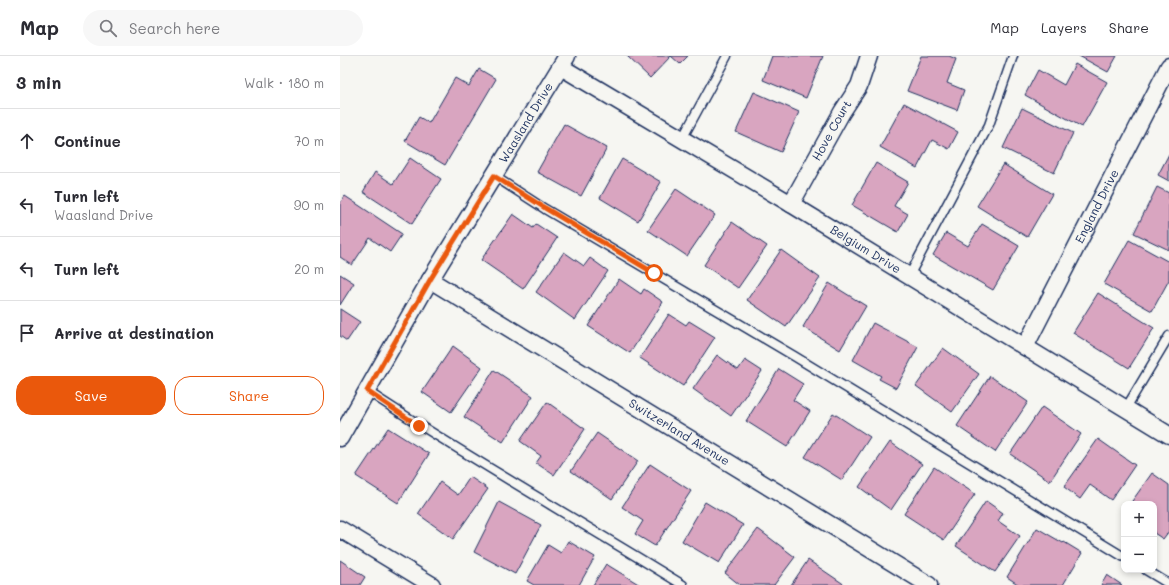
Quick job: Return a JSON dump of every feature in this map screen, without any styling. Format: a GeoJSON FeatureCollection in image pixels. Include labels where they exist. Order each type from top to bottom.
{"type":"FeatureCollection","features":[{"type":"Feature","properties":{"kind":"street","name":"Hove Court"},"geometry":{"type":"LineString","coordinates":[[791,204],[842,112],[859,86],[869,56]]}},
{"type":"Feature","properties":{"kind":"street","name":"Belgium Drive"},"geometry":{"type":"LineString","coordinates":[[564,62],[682,139],[1169,435]]}},
{"type":"Feature","properties":{"kind":"street","name":"Waasland Drive"},"geometry":{"type":"LineString","coordinates":[[340,438],[430,280],[564,62]]}},
{"type":"Feature","properties":{"kind":"street","name":"England Drive"},"geometry":{"type":"LineString","coordinates":[[1025,347],[1169,66]]}},
{"type":"Feature","properties":{"kind":"street","name":"Switzerland Avenue"},"geometry":{"type":"LineString","coordinates":[[430,280],[929,585]]}},
{"type":"Feature","properties":{"kind":"street"},"geometry":{"type":"LineString","coordinates":[[340,529],[408,579],[432,585]]}},
{"type":"Feature","properties":{"kind":"lane"},"geometry":{"type":"LineString","coordinates":[[682,139],[727,56]]}},
{"type":"Feature","properties":{"kind":"lane"},"geometry":{"type":"LineString","coordinates":[[909,276],[989,125],[1013,56]]}},
{"type":"Feature","properties":{"kind":"lane"},"geometry":{"type":"LineString","coordinates":[[494,176],[545,208],[794,356],[1121,555]]}},
{"type":"Feature","properties":{"kind":"lane"},"geometry":{"type":"LineString","coordinates":[[1126,408],[1169,336]]}},
{"type":"Feature","properties":{"kind":"lane"},"geometry":{"type":"LineString","coordinates":[[367,391],[419,426],[596,531],[683,585]]}},
{"type":"Feature","properties":{"kind":"lane"},"geometry":{"type":"LineString","coordinates":[[1151,573],[1169,584]]}},
{"type":"Feature","properties":{"kind":"building"},"geometry":{"type":"Polygon","coordinates":[[[627,56],[671,56],[650,78],[627,56]]]}},
{"type":"Feature","properties":{"kind":"building"},"geometry":{"type":"Polygon","coordinates":[[[671,56],[688,56],[680,64],[671,56]]]}},
{"type":"Feature","properties":{"kind":"building"},"geometry":{"type":"Polygon","coordinates":[[[772,56],[823,56],[806,98],[763,80],[772,56]]]}},
{"type":"Feature","properties":{"kind":"building"},"geometry":{"type":"Polygon","coordinates":[[[921,56],[949,56],[956,59],[947,83],[964,90],[957,110],[907,91],[921,56]]]}},
{"type":"Feature","properties":{"kind":"building"},"geometry":{"type":"Polygon","coordinates":[[[1079,56],[1117,56],[1108,72],[1079,56]]]}},
{"type":"Feature","properties":{"kind":"building"},"geometry":{"type":"Polygon","coordinates":[[[1075,64],[1107,82],[1082,127],[1025,95],[1038,70],[1064,85],[1075,64]]]}},
{"type":"Feature","properties":{"kind":"building"},"geometry":{"type":"Polygon","coordinates":[[[479,69],[496,79],[445,165],[405,141],[419,117],[429,123],[455,78],[469,86],[479,69]]]}},
{"type":"Feature","properties":{"kind":"building"},"geometry":{"type":"Polygon","coordinates":[[[754,92],[799,112],[781,152],[736,132],[754,92]]]}},
{"type":"Feature","properties":{"kind":"building"},"geometry":{"type":"Polygon","coordinates":[[[904,103],[958,132],[949,149],[932,140],[917,168],[880,147],[904,103]]]}},
{"type":"Feature","properties":{"kind":"building"},"geometry":{"type":"Polygon","coordinates":[[[1022,108],[1073,133],[1054,173],[1003,148],[1022,108]]]}},
{"type":"Feature","properties":{"kind":"building"},"geometry":{"type":"Polygon","coordinates":[[[564,124],[607,148],[581,196],[537,172],[564,124]]]}},
{"type":"Feature","properties":{"kind":"building"},"geometry":{"type":"Polygon","coordinates":[[[1169,154],[1169,181],[1158,175],[1169,154]]]}},
{"type":"Feature","properties":{"kind":"building"},"geometry":{"type":"Polygon","coordinates":[[[410,158],[441,179],[412,224],[363,192],[375,172],[393,184],[410,158]]]}},
{"type":"Feature","properties":{"kind":"building"},"geometry":{"type":"Polygon","coordinates":[[[622,159],[661,182],[638,221],[600,198],[622,159]]]}},
{"type":"Feature","properties":{"kind":"building"},"geometry":{"type":"Polygon","coordinates":[[[876,163],[908,182],[894,206],[908,214],[898,232],[852,205],[876,163]]]}},
{"type":"Feature","properties":{"kind":"building"},"geometry":{"type":"Polygon","coordinates":[[[1003,164],[1052,194],[1027,237],[977,206],[1003,164]]]}},
{"type":"Feature","properties":{"kind":"building"},"geometry":{"type":"Polygon","coordinates":[[[1157,187],[1169,193],[1169,250],[1134,233],[1157,187]]]}},
{"type":"Feature","properties":{"kind":"building"},"geometry":{"type":"Polygon","coordinates":[[[676,189],[715,215],[687,256],[648,230],[676,189]]]}},
{"type":"Feature","properties":{"kind":"building"},"geometry":{"type":"Polygon","coordinates":[[[345,196],[402,234],[390,252],[370,238],[352,265],[340,257],[340,203],[345,196]]]}},
{"type":"Feature","properties":{"kind":"building"},"geometry":{"type":"Polygon","coordinates":[[[513,214],[533,228],[536,224],[557,238],[523,289],[481,260],[513,214]]]}},
{"type":"Feature","properties":{"kind":"building"},"geometry":{"type":"Polygon","coordinates":[[[732,222],[767,246],[738,288],[704,265],[732,222]]]}},
{"type":"Feature","properties":{"kind":"building"},"geometry":{"type":"Polygon","coordinates":[[[982,224],[1019,246],[993,290],[933,255],[946,233],[968,246],[982,224]]]}},
{"type":"Feature","properties":{"kind":"building"},"geometry":{"type":"Polygon","coordinates":[[[1129,240],[1169,262],[1169,280],[1152,311],[1104,284],[1129,240]]]}},
{"type":"Feature","properties":{"kind":"building"},"geometry":{"type":"Polygon","coordinates":[[[781,250],[820,278],[786,327],[747,300],[781,250]]]}},
{"type":"Feature","properties":{"kind":"building"},"geometry":{"type":"Polygon","coordinates":[[[564,252],[584,266],[590,258],[608,271],[575,320],[536,292],[564,252]]]}},
{"type":"Feature","properties":{"kind":"building"},"geometry":{"type":"Polygon","coordinates":[[[340,274],[354,283],[340,305],[340,274]]]}},
{"type":"Feature","properties":{"kind":"building"},"geometry":{"type":"Polygon","coordinates":[[[619,279],[641,294],[644,289],[663,302],[630,353],[588,326],[619,279]]]}},
{"type":"Feature","properties":{"kind":"building"},"geometry":{"type":"Polygon","coordinates":[[[829,283],[866,306],[840,350],[803,327],[829,283]]]}},
{"type":"Feature","properties":{"kind":"building"},"geometry":{"type":"Polygon","coordinates":[[[1098,293],[1154,328],[1129,368],[1073,333],[1098,293]]]}},
{"type":"Feature","properties":{"kind":"building"},"geometry":{"type":"Polygon","coordinates":[[[340,309],[360,322],[347,341],[340,336],[340,309]]]}},
{"type":"Feature","properties":{"kind":"building"},"geometry":{"type":"Polygon","coordinates":[[[669,314],[686,325],[689,321],[715,337],[683,386],[640,358],[669,314]]]}},
{"type":"Feature","properties":{"kind":"building"},"geometry":{"type":"Polygon","coordinates":[[[873,323],[918,347],[896,388],[879,379],[881,376],[853,360],[873,323]]]}},
{"type":"Feature","properties":{"kind":"building"},"geometry":{"type":"Polygon","coordinates":[[[453,346],[482,367],[451,412],[422,392],[453,346]]]}},
{"type":"Feature","properties":{"kind":"building"},"geometry":{"type":"Polygon","coordinates":[[[943,348],[979,374],[952,412],[916,386],[943,348]]]}},
{"type":"Feature","properties":{"kind":"building"},"geometry":{"type":"Polygon","coordinates":[[[717,355],[738,370],[745,360],[762,371],[731,416],[693,389],[717,355]]]}},
{"type":"Feature","properties":{"kind":"building"},"geometry":{"type":"Polygon","coordinates":[[[779,369],[803,384],[793,400],[810,411],[787,447],[746,421],[779,369]]]}},
{"type":"Feature","properties":{"kind":"building"},"geometry":{"type":"Polygon","coordinates":[[[494,370],[533,396],[503,442],[464,417],[494,370]]]}},
{"type":"Feature","properties":{"kind":"building"},"geometry":{"type":"Polygon","coordinates":[[[990,376],[1028,402],[995,452],[957,426],[990,376]]]}},
{"type":"Feature","properties":{"kind":"building"},"geometry":{"type":"Polygon","coordinates":[[[547,402],[585,429],[554,475],[536,463],[541,456],[520,441],[547,402]]]}},
{"type":"Feature","properties":{"kind":"building"},"geometry":{"type":"Polygon","coordinates":[[[1042,407],[1081,434],[1050,481],[1010,454],[1042,407]]]}},
{"type":"Feature","properties":{"kind":"building"},"geometry":{"type":"Polygon","coordinates":[[[833,413],[870,437],[842,480],[805,457],[833,413]]]}},
{"type":"Feature","properties":{"kind":"building"},"geometry":{"type":"Polygon","coordinates":[[[388,428],[429,454],[398,503],[356,476],[388,428]]]}},
{"type":"Feature","properties":{"kind":"building"},"geometry":{"type":"Polygon","coordinates":[[[597,433],[638,461],[612,499],[571,471],[597,433]]]}},
{"type":"Feature","properties":{"kind":"building"},"geometry":{"type":"Polygon","coordinates":[[[1098,439],[1135,465],[1111,500],[1090,485],[1080,499],[1064,487],[1098,439]]]}},
{"type":"Feature","properties":{"kind":"building"},"geometry":{"type":"Polygon","coordinates":[[[890,442],[922,464],[891,510],[859,487],[890,442]]]}},
{"type":"Feature","properties":{"kind":"building"},"geometry":{"type":"Polygon","coordinates":[[[650,464],[691,491],[655,546],[635,534],[643,521],[622,507],[650,464]]]}},
{"type":"Feature","properties":{"kind":"building"},"geometry":{"type":"Polygon","coordinates":[[[934,467],[975,494],[944,540],[904,514],[934,467]]]}},
{"type":"Feature","properties":{"kind":"building"},"geometry":{"type":"Polygon","coordinates":[[[1152,473],[1169,485],[1169,531],[1163,539],[1157,535],[1157,501],[1132,501],[1152,473]]]}},
{"type":"Feature","properties":{"kind":"building"},"geometry":{"type":"Polygon","coordinates":[[[470,477],[488,489],[453,539],[418,514],[440,482],[458,495],[470,477]]]}},
{"type":"Feature","properties":{"kind":"building"},"geometry":{"type":"Polygon","coordinates":[[[986,501],[1003,513],[998,521],[1020,536],[995,572],[956,546],[986,501]]]}},
{"type":"Feature","properties":{"kind":"building"},"geometry":{"type":"Polygon","coordinates":[[[499,502],[541,525],[515,574],[474,552],[499,502]]]}},
{"type":"Feature","properties":{"kind":"building"},"geometry":{"type":"Polygon","coordinates":[[[705,502],[743,525],[719,563],[682,541],[705,502]]]}},
{"type":"Feature","properties":{"kind":"building"},"geometry":{"type":"Polygon","coordinates":[[[1037,528],[1082,553],[1063,585],[1019,585],[1007,577],[1037,528]]]}},
{"type":"Feature","properties":{"kind":"building"},"geometry":{"type":"Polygon","coordinates":[[[758,529],[795,557],[774,585],[740,585],[725,573],[758,529]]]}},
{"type":"Feature","properties":{"kind":"building"},"geometry":{"type":"Polygon","coordinates":[[[568,541],[595,557],[579,585],[534,585],[527,581],[548,545],[561,553],[568,541]]]}},
{"type":"Feature","properties":{"kind":"building"},"geometry":{"type":"Polygon","coordinates":[[[340,560],[365,577],[360,585],[340,585],[340,560]]]}},
{"type":"Feature","properties":{"kind":"building"},"geometry":{"type":"Polygon","coordinates":[[[808,560],[845,585],[791,585],[808,560]]]}},
{"type":"Feature","properties":{"kind":"building"},"geometry":{"type":"Polygon","coordinates":[[[606,564],[640,585],[593,585],[606,564]]]}},
{"type":"Feature","properties":{"kind":"building"},"geometry":{"type":"Polygon","coordinates":[[[1107,575],[1122,585],[1101,585],[1107,575]]]}},
{"type":"Feature","properties":{"kind":"route"},"geometry":{"type":"LineString","coordinates":[[419,426],[367,391],[430,280],[494,176],[654,273]]}}]}
